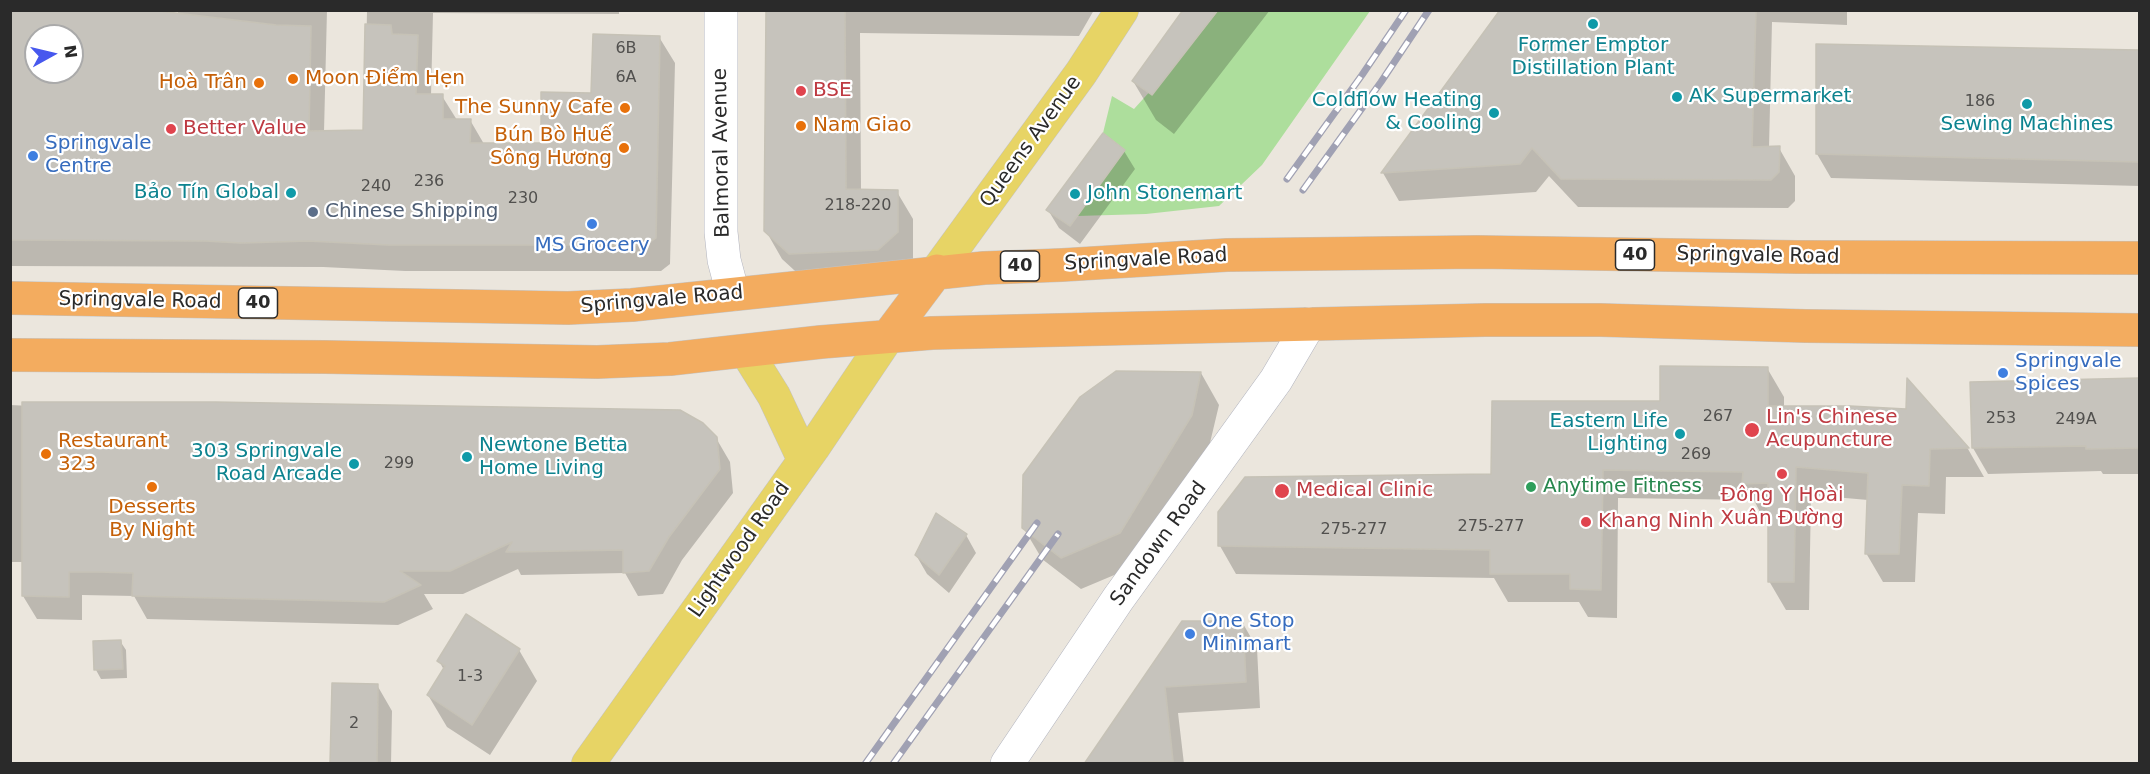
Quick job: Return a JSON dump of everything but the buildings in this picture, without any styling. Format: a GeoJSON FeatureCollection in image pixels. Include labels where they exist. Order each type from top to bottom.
{"type":"FeatureCollection","features":[{"type":"Feature","properties":{"kind":"highway","name":"Springvale Road"},"geometry":{"type":"LineString","coordinates":[[10,298],[568,308],[632,305],[937,272],[1164,258],[1313,253],[1477,252],[1809,257],[2139,258]]}},
{"type":"Feature","properties":{"kind":"highway"},"geometry":{"type":"LineString","coordinates":[[889,335],[937,272]]}},
{"type":"Feature","properties":{"kind":"highway"},"geometry":{"type":"LineString","coordinates":[[10,355],[597,362],[653,360],[889,335],[1046,329],[1600,320],[1806,326],[2139,330]]}},
{"type":"Feature","properties":{"kind":"main road","name":"Queens Avenue"},"geometry":{"type":"LineString","coordinates":[[937,272],[1081,73],[1122,10]]}},
{"type":"Feature","properties":{"kind":"main road","name":"Lightwood Road"},"geometry":{"type":"LineString","coordinates":[[588,764],[804,460],[889,335]]}},
{"type":"Feature","properties":{"kind":"main road"},"geometry":{"type":"LineString","coordinates":[[746,351],[774,396],[804,460]]}},
{"type":"Feature","properties":{"kind":"street","name":"Balmoral Avenue"},"geometry":{"type":"LineString","coordinates":[[721,10],[721,232],[724,260],[734,294]]}},
{"type":"Feature","properties":{"kind":"street","name":"Sandown Road"},"geometry":{"type":"LineString","coordinates":[[1007,764],[1118,599],[1276,380],[1309,324]]}},
{"type":"Feature","properties":{"kind":"green space"},"geometry":{"type":"Polygon","coordinates":[[[1218,11],[1370,11],[1262,165],[1219,206],[1146,214],[1077,216],[1125,150],[1103,133],[1112,96],[1134,109],[1182,56],[1218,11]]]}},
{"type":"Feature","properties":{"kind":"railway"},"geometry":{"type":"LineString","coordinates":[[1287,179],[1406,10]]}},
{"type":"Feature","properties":{"kind":"railway"},"geometry":{"type":"LineString","coordinates":[[1303,190],[1381,82],[1429,10]]}},
{"type":"Feature","properties":{"kind":"railway"},"geometry":{"type":"LineString","coordinates":[[865,764],[1037,523]]}},
{"type":"Feature","properties":{"kind":"railway"},"geometry":{"type":"LineString","coordinates":[[893,764],[1058,534]]}},
{"type":"Feature","properties":{"kind":"place","name":"Former Emptor Distillation Plant"},"geometry":{"type":"Point","coordinates":[1593,24]}},
{"type":"Feature","properties":{"kind":"place","name":"Moon Điểm Hẹn"},"geometry":{"type":"Point","coordinates":[293,79]}},
{"type":"Feature","properties":{"kind":"place","name":"Hoà Trân"},"geometry":{"type":"Point","coordinates":[259,83]}},
{"type":"Feature","properties":{"kind":"place","name":"BSE"},"geometry":{"type":"Point","coordinates":[801,91]}},
{"type":"Feature","properties":{"kind":"place","name":"AK Supermarket"},"geometry":{"type":"Point","coordinates":[1677,97]}},
{"type":"Feature","properties":{"kind":"place","name":"Sewing Machines"},"geometry":{"type":"Point","coordinates":[2027,104]}},
{"type":"Feature","properties":{"kind":"place","name":"The Sunny Cafe"},"geometry":{"type":"Point","coordinates":[625,108]}},
{"type":"Feature","properties":{"kind":"place","name":"Coldflow Heating & Cooling"},"geometry":{"type":"Point","coordinates":[1494,113]}},
{"type":"Feature","properties":{"kind":"place","name":"Nam Giao"},"geometry":{"type":"Point","coordinates":[801,126]}},
{"type":"Feature","properties":{"kind":"place","name":"Better Value"},"geometry":{"type":"Point","coordinates":[171,129]}},
{"type":"Feature","properties":{"kind":"place","name":"Bún Bò Huế Sông Hương"},"geometry":{"type":"Point","coordinates":[624,148]}},
{"type":"Feature","properties":{"kind":"place","name":"Springvale Centre"},"geometry":{"type":"Point","coordinates":[33,156]}},
{"type":"Feature","properties":{"kind":"place","name":"Bảo Tín Global"},"geometry":{"type":"Point","coordinates":[291,193]}},
{"type":"Feature","properties":{"kind":"place","name":"John Stonemart"},"geometry":{"type":"Point","coordinates":[1075,194]}},
{"type":"Feature","properties":{"kind":"place","name":"Chinese Shipping"},"geometry":{"type":"Point","coordinates":[313,212]}},
{"type":"Feature","properties":{"kind":"place","name":"MS Grocery"},"geometry":{"type":"Point","coordinates":[592,224]}},
{"type":"Feature","properties":{"kind":"place","name":"Springvale Spices"},"geometry":{"type":"Point","coordinates":[2003,373]}},
{"type":"Feature","properties":{"kind":"place","name":"Lin's Chinese Acupuncture"},"geometry":{"type":"Point","coordinates":[1752,430]}},
{"type":"Feature","properties":{"kind":"place","name":"Eastern Life Lighting"},"geometry":{"type":"Point","coordinates":[1680,434]}},
{"type":"Feature","properties":{"kind":"place","name":"Restaurant 323"},"geometry":{"type":"Point","coordinates":[46,454]}},
{"type":"Feature","properties":{"kind":"place","name":"Newtone Betta Home Living"},"geometry":{"type":"Point","coordinates":[467,457]}},
{"type":"Feature","properties":{"kind":"place","name":"303 Springvale Road Arcade"},"geometry":{"type":"Point","coordinates":[354,464]}},
{"type":"Feature","properties":{"kind":"place","name":"Đông Y Hoài Xuân Đường"},"geometry":{"type":"Point","coordinates":[1782,474]}},
{"type":"Feature","properties":{"kind":"place","name":"Desserts By Night"},"geometry":{"type":"Point","coordinates":[152,487]}},
{"type":"Feature","properties":{"kind":"place","name":"Anytime Fitness"},"geometry":{"type":"Point","coordinates":[1531,487]}},
{"type":"Feature","properties":{"kind":"place","name":"Medical Clinic"},"geometry":{"type":"Point","coordinates":[1282,491]}},
{"type":"Feature","properties":{"kind":"place","name":"Khang Ninh"},"geometry":{"type":"Point","coordinates":[1586,522]}},
{"type":"Feature","properties":{"kind":"place","name":"One Stop Minimart"},"geometry":{"type":"Point","coordinates":[1190,634]}}]}
